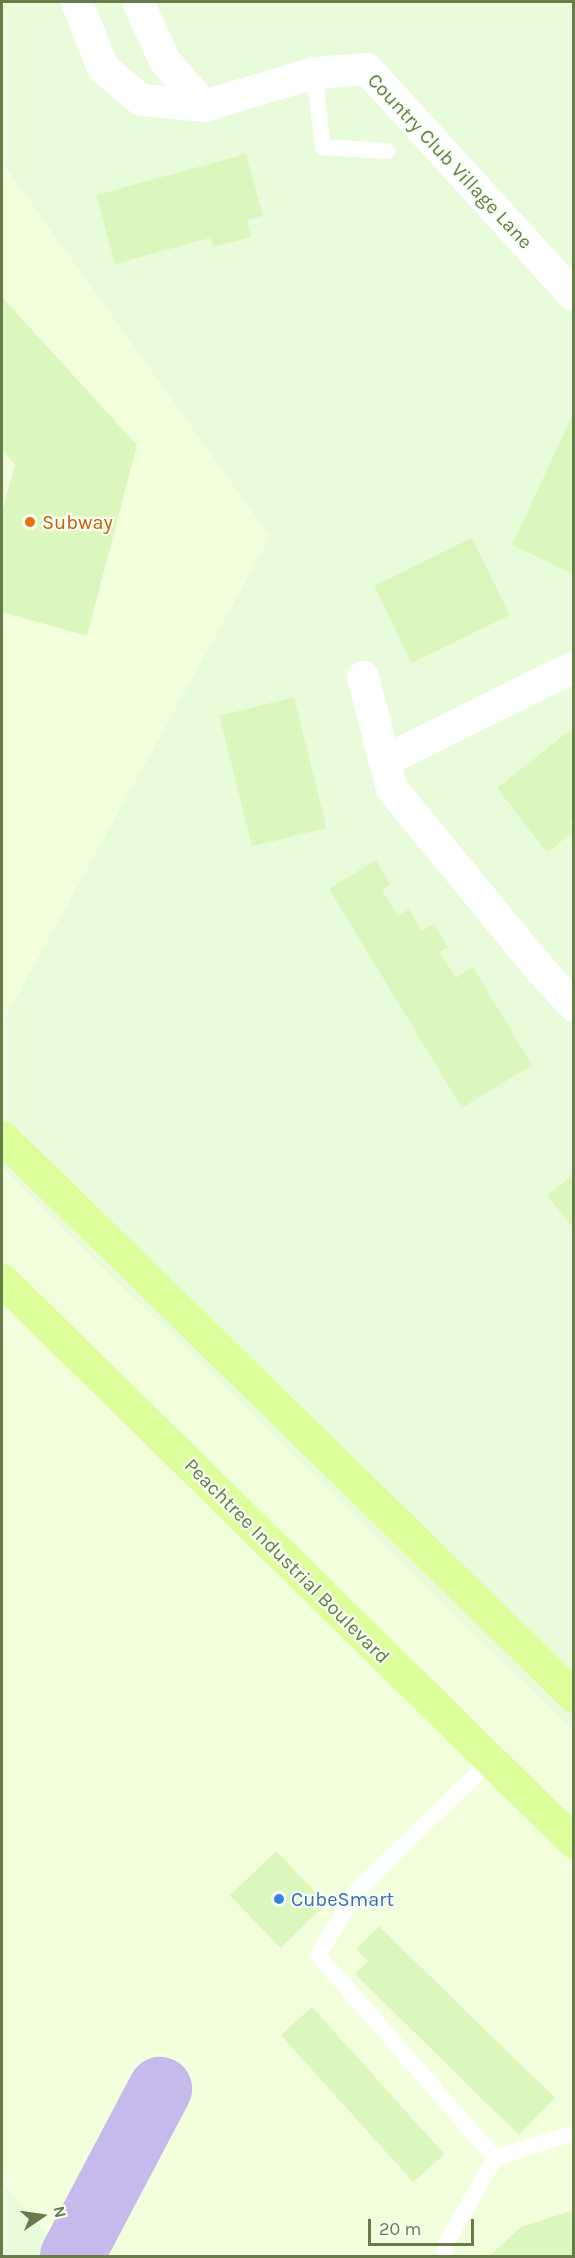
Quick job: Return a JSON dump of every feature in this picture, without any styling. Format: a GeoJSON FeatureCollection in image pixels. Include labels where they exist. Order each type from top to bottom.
{"type":"FeatureCollection","features":[{"type":"Feature","properties":{"kind":"highway"},"geometry":{"type":"LineString","coordinates":[[2,1137],[573,1696]]}},
{"type":"Feature","properties":{"kind":"highway","name":"Peachtree Industrial Boulevard"},"geometry":{"type":"LineString","coordinates":[[2,1280],[573,1842]]}},
{"type":"Feature","properties":{"kind":"street","name":"Country Club Village Lane"},"geometry":{"type":"LineString","coordinates":[[77,2],[103,68],[141,100],[204,106],[314,73],[367,69],[573,296]]}},
{"type":"Feature","properties":{"kind":"street"},"geometry":{"type":"LineString","coordinates":[[138,2],[165,60],[204,106]]}},
{"type":"Feature","properties":{"kind":"street"},"geometry":{"type":"LineString","coordinates":[[384,760],[573,667]]}},
{"type":"Feature","properties":{"kind":"street"},"geometry":{"type":"LineString","coordinates":[[363,677],[392,789],[573,1006]]}},
{"type":"Feature","properties":{"kind":"lane"},"geometry":{"type":"LineString","coordinates":[[314,73],[323,147],[388,151]]}},
{"type":"Feature","properties":{"kind":"lane"},"geometry":{"type":"LineString","coordinates":[[490,1761],[358,1890],[318,1955],[495,2158]]}},
{"type":"Feature","properties":{"kind":"lane"},"geometry":{"type":"LineString","coordinates":[[445,2256],[445,2245],[495,2158],[573,2133]]}},
{"type":"Feature","properties":{"kind":"shaded area"},"geometry":{"type":"Polygon","coordinates":[[[2,2],[573,2],[573,1731],[2,1168],[2,1023],[270,537],[2,162],[2,2]]]}},
{"type":"Feature","properties":{"kind":"shaded area"},"geometry":{"type":"Polygon","coordinates":[[[2,162],[270,537],[2,1023],[2,162]]]}},
{"type":"Feature","properties":{"kind":"shaded area"},"geometry":{"type":"Polygon","coordinates":[[[2,1168],[573,1731],[573,2256],[66,2256],[2,2181],[2,1168]]]}},
{"type":"Feature","properties":{"kind":"shaded area"},"geometry":{"type":"Polygon","coordinates":[[[2,2181],[66,2256],[2,2256],[2,2181]]]}},
{"type":"Feature","properties":{"kind":"building"},"geometry":{"type":"Polygon","coordinates":[[[246,154],[263,216],[247,220],[251,237],[213,247],[210,238],[115,264],[96,195],[246,154]]]}},
{"type":"Feature","properties":{"kind":"building"},"geometry":{"type":"Polygon","coordinates":[[[2,297],[137,445],[87,636],[2,612],[2,512],[15,465],[2,450],[2,297]]]}},
{"type":"Feature","properties":{"kind":"building"},"geometry":{"type":"Polygon","coordinates":[[[574,412],[574,566],[570,573],[512,545],[574,412]]]}},
{"type":"Feature","properties":{"kind":"building"},"geometry":{"type":"Polygon","coordinates":[[[472,538],[510,615],[412,663],[374,586],[472,538]]]}},
{"type":"Feature","properties":{"kind":"building"},"geometry":{"type":"Polygon","coordinates":[[[294,697],[327,828],[252,847],[219,716],[294,697]]]}},
{"type":"Feature","properties":{"kind":"building"},"geometry":{"type":"Polygon","coordinates":[[[574,727],[574,818],[569,821],[574,831],[547,853],[497,788],[574,727]]]}},
{"type":"Feature","properties":{"kind":"building"},"geometry":{"type":"Polygon","coordinates":[[[376,860],[390,884],[382,890],[398,916],[409,909],[422,931],[434,924],[448,947],[440,952],[456,978],[473,967],[532,1065],[462,1108],[329,889],[376,860]]]}},
{"type":"Feature","properties":{"kind":"building"},"geometry":{"type":"Polygon","coordinates":[[[574,1174],[574,1229],[547,1195],[574,1174]]]}},
{"type":"Feature","properties":{"kind":"building","name":"CubeSmart"},"geometry":{"type":"Polygon","coordinates":[[[276,1851],[327,1904],[281,1948],[230,1895],[276,1851]]]}},
{"type":"Feature","properties":{"kind":"building"},"geometry":{"type":"Polygon","coordinates":[[[379,1926],[555,2098],[519,2135],[355,1974],[368,1961],[356,1949],[379,1926]]]}},
{"type":"Feature","properties":{"kind":"building"},"geometry":{"type":"Polygon","coordinates":[[[312,2007],[444,2154],[413,2182],[281,2035],[312,2007]]]}},
{"type":"Feature","properties":{"kind":"building"},"geometry":{"type":"Polygon","coordinates":[[[574,2210],[574,2256],[489,2256],[521,2227],[574,2210]]]}},
{"type":"Feature","properties":{"kind":"waterway"},"geometry":{"type":"LineString","coordinates":[[72,2256],[160,2089]]}},
{"type":"Feature","properties":{"kind":"place","name":"Subway"},"geometry":{"type":"Point","coordinates":[30,522]}},
{"type":"Feature","properties":{"kind":"place","name":"CubeSmart"},"geometry":{"type":"Point","coordinates":[279,1899]}}]}
